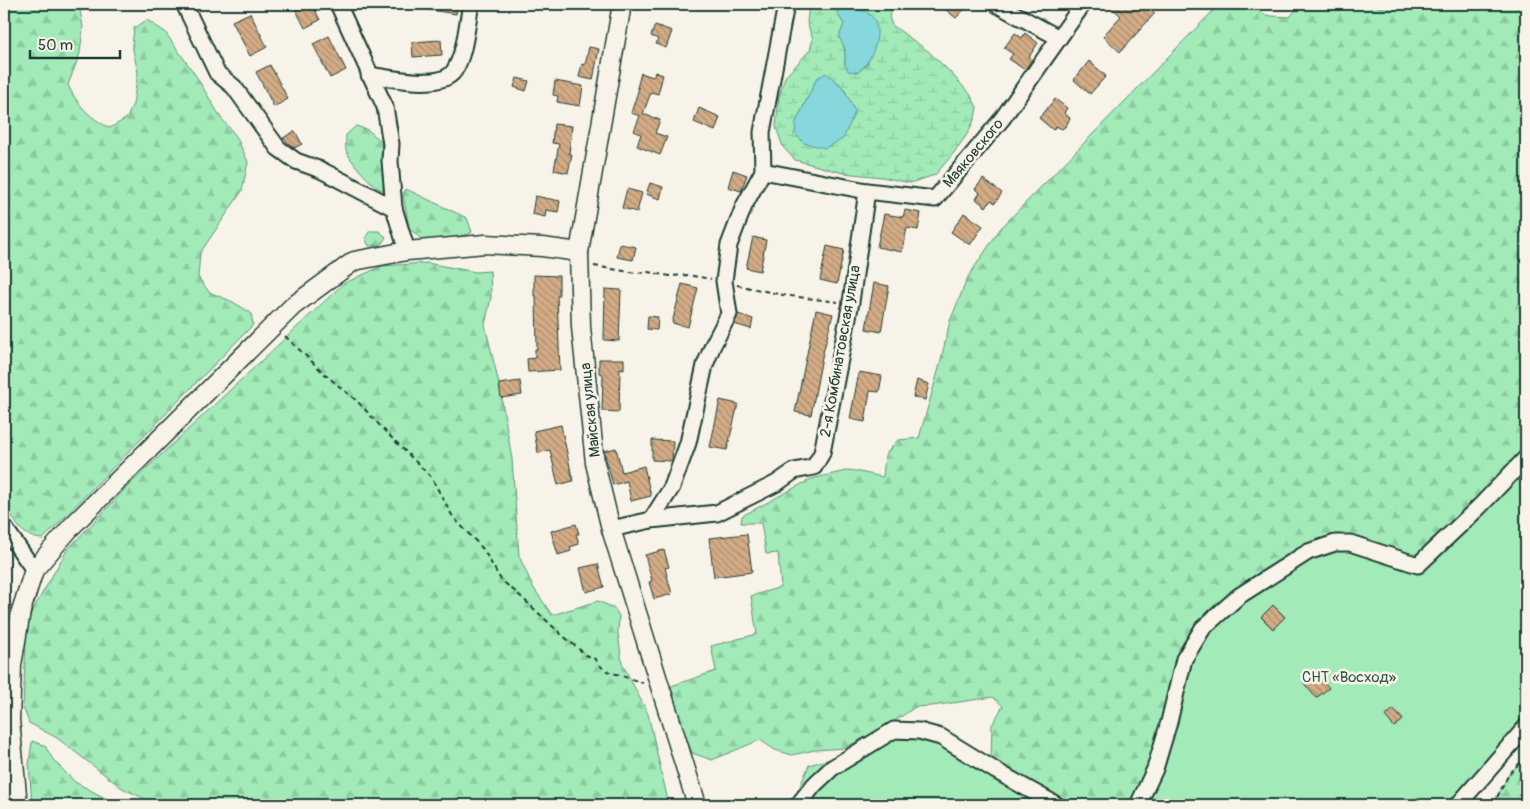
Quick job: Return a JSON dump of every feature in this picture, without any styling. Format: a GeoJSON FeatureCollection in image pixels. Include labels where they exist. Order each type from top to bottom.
{"type":"FeatureCollection","features":[{"type":"Feature","properties":{"kind":"street"},"geometry":{"type":"LineString","coordinates":[[184,4],[217,73],[234,87],[278,148],[296,161],[321,170],[394,208]]}},
{"type":"Feature","properties":{"kind":"street"},"geometry":{"type":"LineString","coordinates":[[338,4],[385,107],[391,144],[390,161],[394,208],[407,251]]}},
{"type":"Feature","properties":{"kind":"street"},"geometry":{"type":"LineString","coordinates":[[369,75],[396,80],[428,82],[443,78],[454,72],[461,57],[471,4]]}},
{"type":"Feature","properties":{"kind":"street","name":"Майская улица"},"geometry":{"type":"LineString","coordinates":[[622,4],[579,252],[581,327],[595,463],[611,529],[697,805]]}},
{"type":"Feature","properties":{"kind":"street"},"geometry":{"type":"LineString","coordinates":[[651,520],[672,487],[688,443],[705,365],[729,314],[724,281],[729,245],[744,206],[763,170],[762,132],[787,4]]}},
{"type":"Feature","properties":{"kind":"street"},"geometry":{"type":"LineString","coordinates":[[996,4],[1059,38]]}},
{"type":"Feature","properties":{"kind":"street","name":"Маяковского"},"geometry":{"type":"LineString","coordinates":[[763,170],[867,191],[935,199],[1002,119],[1083,4]]}},
{"type":"Feature","properties":{"kind":"street","name":"2-я Комбинатовская улица"},"geometry":{"type":"LineString","coordinates":[[611,529],[651,520],[717,513],[777,483],[794,471],[814,467],[822,454],[851,302],[867,191]]}},
{"type":"Feature","properties":{"kind":"street"},"geometry":{"type":"LineString","coordinates":[[18,805],[10,720],[12,665],[21,611],[34,570],[72,526],[293,306],[354,261],[407,251],[484,244],[542,247],[579,252]]}},
{"type":"Feature","properties":{"kind":"street"},"geometry":{"type":"LineString","coordinates":[[1138,805],[1155,769],[1184,659],[1203,628],[1239,596],[1308,552],[1335,543],[1350,543],[1418,565],[1480,506],[1526,458]]}},
{"type":"Feature","properties":{"kind":"street"},"geometry":{"type":"LineString","coordinates":[[4,527],[34,570]]}},
{"type":"Feature","properties":{"kind":"street"},"geometry":{"type":"LineString","coordinates":[[1458,805],[1526,726]]}},
{"type":"Feature","properties":{"kind":"street"},"geometry":{"type":"LineString","coordinates":[[798,805],[814,784],[832,768],[894,730],[919,730],[942,737],[996,771],[1057,805]]}},
{"type":"Feature","properties":{"kind":"path"},"geometry":{"type":"LineString","coordinates":[[275,324],[292,344],[357,401],[431,476],[454,517],[483,549],[501,580],[586,655],[595,658],[604,670],[661,690]]}},
{"type":"Feature","properties":{"kind":"path"},"geometry":{"type":"LineString","coordinates":[[1493,805],[1509,774],[1526,757]]}},
{"type":"Feature","properties":{"kind":"green space"},"geometry":{"type":"Polygon","coordinates":[[[4,4],[79,4],[83,27],[80,53],[68,85],[85,111],[110,128],[127,118],[133,104],[138,73],[132,45],[134,28],[147,20],[165,32],[196,76],[221,118],[236,136],[248,162],[242,191],[200,253],[198,277],[209,292],[233,302],[251,313],[253,325],[43,539],[35,538],[23,532],[4,502],[4,4]]]}},
{"type":"Feature","properties":{"kind":"green space"},"geometry":{"type":"Polygon","coordinates":[[[809,4],[839,4],[837,13],[844,24],[840,37],[845,49],[845,63],[858,72],[866,66],[875,45],[862,9],[856,4],[894,4],[889,17],[892,25],[928,51],[970,94],[977,107],[975,118],[968,133],[935,175],[910,183],[882,177],[843,173],[795,160],[783,147],[776,127],[779,96],[785,77],[810,50],[813,39],[807,23],[809,4]],[[826,74],[817,78],[796,122],[847,94],[840,84],[826,74]]]}},
{"type":"Feature","properties":{"kind":"green space"},"geometry":{"type":"Polygon","coordinates":[[[1215,4],[1228,4],[1235,11],[1246,6],[1252,6],[1266,15],[1290,17],[1301,4],[1526,4],[1526,458],[1138,805],[1057,805],[991,759],[992,725],[1003,706],[993,697],[915,707],[898,719],[845,748],[815,750],[792,755],[775,750],[760,740],[712,760],[692,753],[671,686],[716,671],[711,646],[757,634],[751,596],[781,587],[778,553],[766,554],[761,523],[741,523],[742,516],[811,479],[850,470],[883,477],[885,455],[898,440],[919,438],[950,321],[968,277],[1000,229],[1213,11],[1215,4]]]}},
{"type":"Feature","properties":{"kind":"green space"},"geometry":{"type":"Polygon","coordinates":[[[356,126],[368,130],[381,141],[387,187],[383,190],[374,185],[362,173],[348,155],[346,135],[356,126]]]}},
{"type":"Feature","properties":{"kind":"green space"},"geometry":{"type":"Polygon","coordinates":[[[406,189],[467,218],[472,232],[431,243],[422,240],[409,228],[403,194],[406,189]]]}},
{"type":"Feature","properties":{"kind":"green space"},"geometry":{"type":"Polygon","coordinates":[[[370,231],[379,231],[386,237],[381,245],[369,246],[365,238],[370,231]]]}},
{"type":"Feature","properties":{"kind":"green space"},"geometry":{"type":"Polygon","coordinates":[[[427,263],[476,272],[490,271],[491,297],[485,325],[499,384],[512,459],[519,556],[533,587],[552,615],[598,601],[614,608],[619,616],[618,633],[622,663],[648,714],[669,805],[158,805],[122,788],[57,738],[29,723],[23,707],[27,620],[67,550],[131,483],[343,284],[382,266],[427,263]]]}},
{"type":"Feature","properties":{"kind":"green space","name":"СНТ «Восход»"},"geometry":{"type":"Polygon","coordinates":[[[1526,458],[1526,727],[1458,805],[1138,805],[1184,659],[1239,596],[1335,543],[1418,564],[1526,458]]]}},
{"type":"Feature","properties":{"kind":"green space"},"geometry":{"type":"Polygon","coordinates":[[[894,730],[919,731],[1057,805],[792,805],[809,765],[837,757],[894,730]]]}},
{"type":"Feature","properties":{"kind":"green space"},"geometry":{"type":"Polygon","coordinates":[[[32,741],[45,746],[54,761],[75,782],[118,805],[32,805],[29,764],[32,741]]]}},
{"type":"Feature","properties":{"kind":"green space"},"geometry":{"type":"Polygon","coordinates":[[[1526,756],[1526,805],[1493,805],[1509,774],[1526,756]]]}},
{"type":"Feature","properties":{"kind":"water"},"geometry":{"type":"Polygon","coordinates":[[[839,4],[856,4],[874,19],[876,26],[877,33],[874,48],[863,68],[858,72],[848,71],[845,63],[845,49],[839,37],[844,24],[837,13],[839,4]]]}},
{"type":"Feature","properties":{"kind":"water"},"geometry":{"type":"Polygon","coordinates":[[[826,73],[844,90],[855,112],[843,139],[825,148],[804,143],[795,134],[796,122],[817,78],[826,73]]]}},
{"type":"Feature","properties":{"kind":"building"},"geometry":{"type":"Polygon","coordinates":[[[293,4],[312,4],[320,20],[305,28],[293,4]]]}},
{"type":"Feature","properties":{"kind":"building"},"geometry":{"type":"Polygon","coordinates":[[[424,4],[458,4],[456,14],[424,9],[424,4]]]}},
{"type":"Feature","properties":{"kind":"building"},"geometry":{"type":"Polygon","coordinates":[[[939,4],[969,4],[956,18],[939,4]]]}},
{"type":"Feature","properties":{"kind":"building"},"geometry":{"type":"Polygon","coordinates":[[[1108,4],[1145,4],[1155,13],[1120,52],[1103,36],[1121,16],[1108,4]]]}},
{"type":"Feature","properties":{"kind":"building"},"geometry":{"type":"Polygon","coordinates":[[[250,13],[267,47],[250,56],[232,21],[250,13]]]}},
{"type":"Feature","properties":{"kind":"building"},"geometry":{"type":"Polygon","coordinates":[[[655,25],[672,31],[666,48],[656,44],[658,39],[651,36],[655,25]]]}},
{"type":"Feature","properties":{"kind":"building"},"geometry":{"type":"Polygon","coordinates":[[[1015,33],[1022,38],[1025,33],[1038,43],[1029,57],[1032,59],[1025,70],[1009,59],[1013,54],[1004,48],[1015,33]]]}},
{"type":"Feature","properties":{"kind":"building"},"geometry":{"type":"Polygon","coordinates":[[[329,36],[346,70],[330,78],[313,44],[329,36]]]}},
{"type":"Feature","properties":{"kind":"building"},"geometry":{"type":"Polygon","coordinates":[[[441,40],[442,55],[413,57],[412,42],[441,40]]]}},
{"type":"Feature","properties":{"kind":"building"},"geometry":{"type":"Polygon","coordinates":[[[589,47],[599,49],[593,80],[579,77],[582,64],[585,65],[589,47]]]}},
{"type":"Feature","properties":{"kind":"building"},"geometry":{"type":"Polygon","coordinates":[[[1089,61],[1106,76],[1090,94],[1074,80],[1089,61]]]}},
{"type":"Feature","properties":{"kind":"building"},"geometry":{"type":"Polygon","coordinates":[[[270,65],[288,99],[274,107],[256,72],[270,65]]]}},
{"type":"Feature","properties":{"kind":"building"},"geometry":{"type":"Polygon","coordinates":[[[655,72],[663,75],[658,94],[651,92],[643,114],[660,120],[655,133],[667,137],[660,155],[637,146],[641,134],[634,131],[640,116],[631,113],[639,88],[637,88],[641,73],[653,77],[655,72]]]}},
{"type":"Feature","properties":{"kind":"building"},"geometry":{"type":"Polygon","coordinates":[[[517,78],[529,81],[526,91],[514,87],[517,78]]]}},
{"type":"Feature","properties":{"kind":"building"},"geometry":{"type":"Polygon","coordinates":[[[555,81],[583,86],[580,106],[557,102],[558,96],[553,95],[555,81]]]}},
{"type":"Feature","properties":{"kind":"building"},"geometry":{"type":"Polygon","coordinates":[[[1055,99],[1067,108],[1064,113],[1070,118],[1062,129],[1056,126],[1053,130],[1039,118],[1055,99]]]}},
{"type":"Feature","properties":{"kind":"building"},"geometry":{"type":"Polygon","coordinates":[[[699,108],[720,117],[715,131],[694,122],[699,108]]]}},
{"type":"Feature","properties":{"kind":"building"},"geometry":{"type":"Polygon","coordinates":[[[554,124],[572,126],[569,154],[572,154],[568,173],[554,170],[559,144],[552,143],[554,124]]]}},
{"type":"Feature","properties":{"kind":"building"},"geometry":{"type":"Polygon","coordinates":[[[295,131],[302,144],[294,148],[283,138],[295,131]]]}},
{"type":"Feature","properties":{"kind":"building"},"geometry":{"type":"Polygon","coordinates":[[[733,170],[747,175],[741,191],[728,187],[733,170]]]}},
{"type":"Feature","properties":{"kind":"building"},"geometry":{"type":"Polygon","coordinates":[[[983,179],[1002,193],[995,203],[991,200],[986,207],[976,199],[980,193],[975,189],[983,179]]]}},
{"type":"Feature","properties":{"kind":"building"},"geometry":{"type":"Polygon","coordinates":[[[650,183],[663,187],[660,199],[646,194],[650,183]]]}},
{"type":"Feature","properties":{"kind":"building"},"geometry":{"type":"Polygon","coordinates":[[[627,189],[642,193],[637,212],[622,208],[627,189]]]}},
{"type":"Feature","properties":{"kind":"building"},"geometry":{"type":"Polygon","coordinates":[[[535,196],[560,201],[558,212],[546,210],[545,217],[532,214],[535,196]]]}},
{"type":"Feature","properties":{"kind":"building"},"geometry":{"type":"Polygon","coordinates":[[[905,210],[921,213],[918,230],[907,228],[902,252],[877,247],[884,214],[903,217],[905,210]]]}},
{"type":"Feature","properties":{"kind":"building"},"geometry":{"type":"Polygon","coordinates":[[[964,213],[983,226],[970,245],[951,232],[964,213]]]}},
{"type":"Feature","properties":{"kind":"building"},"geometry":{"type":"Polygon","coordinates":[[[753,237],[766,240],[760,271],[746,268],[753,237]]]}},
{"type":"Feature","properties":{"kind":"building"},"geometry":{"type":"Polygon","coordinates":[[[620,244],[636,247],[633,260],[617,257],[620,244]]]}},
{"type":"Feature","properties":{"kind":"building"},"geometry":{"type":"Polygon","coordinates":[[[827,246],[844,250],[837,284],[820,280],[827,246]]]}},
{"type":"Feature","properties":{"kind":"building"},"geometry":{"type":"Polygon","coordinates":[[[534,275],[559,276],[559,296],[557,296],[560,370],[528,372],[527,359],[535,358],[535,349],[537,349],[534,275]]]}},
{"type":"Feature","properties":{"kind":"building"},"geometry":{"type":"Polygon","coordinates":[[[874,283],[889,286],[881,332],[866,329],[874,283]]]}},
{"type":"Feature","properties":{"kind":"building"},"geometry":{"type":"Polygon","coordinates":[[[682,284],[698,288],[688,327],[672,323],[682,284]]]}},
{"type":"Feature","properties":{"kind":"building"},"geometry":{"type":"Polygon","coordinates":[[[605,289],[621,290],[619,341],[604,340],[605,289]]]}},
{"type":"Feature","properties":{"kind":"building"},"geometry":{"type":"Polygon","coordinates":[[[816,310],[833,314],[822,357],[811,415],[795,412],[816,310]]]}},
{"type":"Feature","properties":{"kind":"building"},"geometry":{"type":"Polygon","coordinates":[[[738,314],[753,319],[751,329],[734,324],[738,314]]]}},
{"type":"Feature","properties":{"kind":"building"},"geometry":{"type":"Polygon","coordinates":[[[648,316],[658,317],[657,330],[647,329],[648,316]]]}},
{"type":"Feature","properties":{"kind":"building"},"geometry":{"type":"Polygon","coordinates":[[[599,359],[624,359],[624,369],[620,368],[619,412],[602,411],[603,374],[599,373],[599,359]]]}},
{"type":"Feature","properties":{"kind":"building"},"geometry":{"type":"Polygon","coordinates":[[[859,372],[882,376],[879,392],[870,391],[865,422],[850,419],[859,372]]]}},
{"type":"Feature","properties":{"kind":"building"},"geometry":{"type":"Polygon","coordinates":[[[917,380],[929,384],[925,400],[913,397],[917,380]]]}},
{"type":"Feature","properties":{"kind":"building"},"geometry":{"type":"Polygon","coordinates":[[[520,381],[522,395],[501,398],[499,384],[520,381]]]}},
{"type":"Feature","properties":{"kind":"building"},"geometry":{"type":"Polygon","coordinates":[[[720,400],[738,404],[727,450],[710,447],[720,400]]]}},
{"type":"Feature","properties":{"kind":"building"},"geometry":{"type":"Polygon","coordinates":[[[561,425],[573,481],[558,485],[550,450],[538,453],[534,431],[561,425]]]}},
{"type":"Feature","properties":{"kind":"building"},"geometry":{"type":"Polygon","coordinates":[[[652,440],[673,441],[672,461],[652,460],[652,440]]]}},
{"type":"Feature","properties":{"kind":"building"},"geometry":{"type":"Polygon","coordinates":[[[616,448],[622,472],[644,466],[651,496],[631,501],[627,481],[613,485],[604,451],[616,448]]]}},
{"type":"Feature","properties":{"kind":"building"},"geometry":{"type":"Polygon","coordinates":[[[576,524],[579,544],[570,547],[571,551],[558,555],[551,531],[576,524]]]}},
{"type":"Feature","properties":{"kind":"building"},"geometry":{"type":"Polygon","coordinates":[[[747,534],[752,572],[714,577],[709,538],[747,534]]]}},
{"type":"Feature","properties":{"kind":"building"},"geometry":{"type":"Polygon","coordinates":[[[664,550],[669,567],[665,568],[672,594],[654,599],[649,582],[652,581],[645,555],[664,550]]]}},
{"type":"Feature","properties":{"kind":"building"},"geometry":{"type":"Polygon","coordinates":[[[598,564],[604,587],[586,592],[580,568],[598,564]]]}},
{"type":"Feature","properties":{"kind":"building"},"geometry":{"type":"Polygon","coordinates":[[[1273,605],[1285,617],[1273,629],[1261,617],[1273,605]]]}},
{"type":"Feature","properties":{"kind":"building"},"geometry":{"type":"Polygon","coordinates":[[[1316,672],[1329,688],[1316,698],[1303,682],[1316,672]]]}},
{"type":"Feature","properties":{"kind":"building"},"geometry":{"type":"Polygon","coordinates":[[[1394,709],[1403,720],[1394,727],[1385,716],[1394,709]]]}}]}
